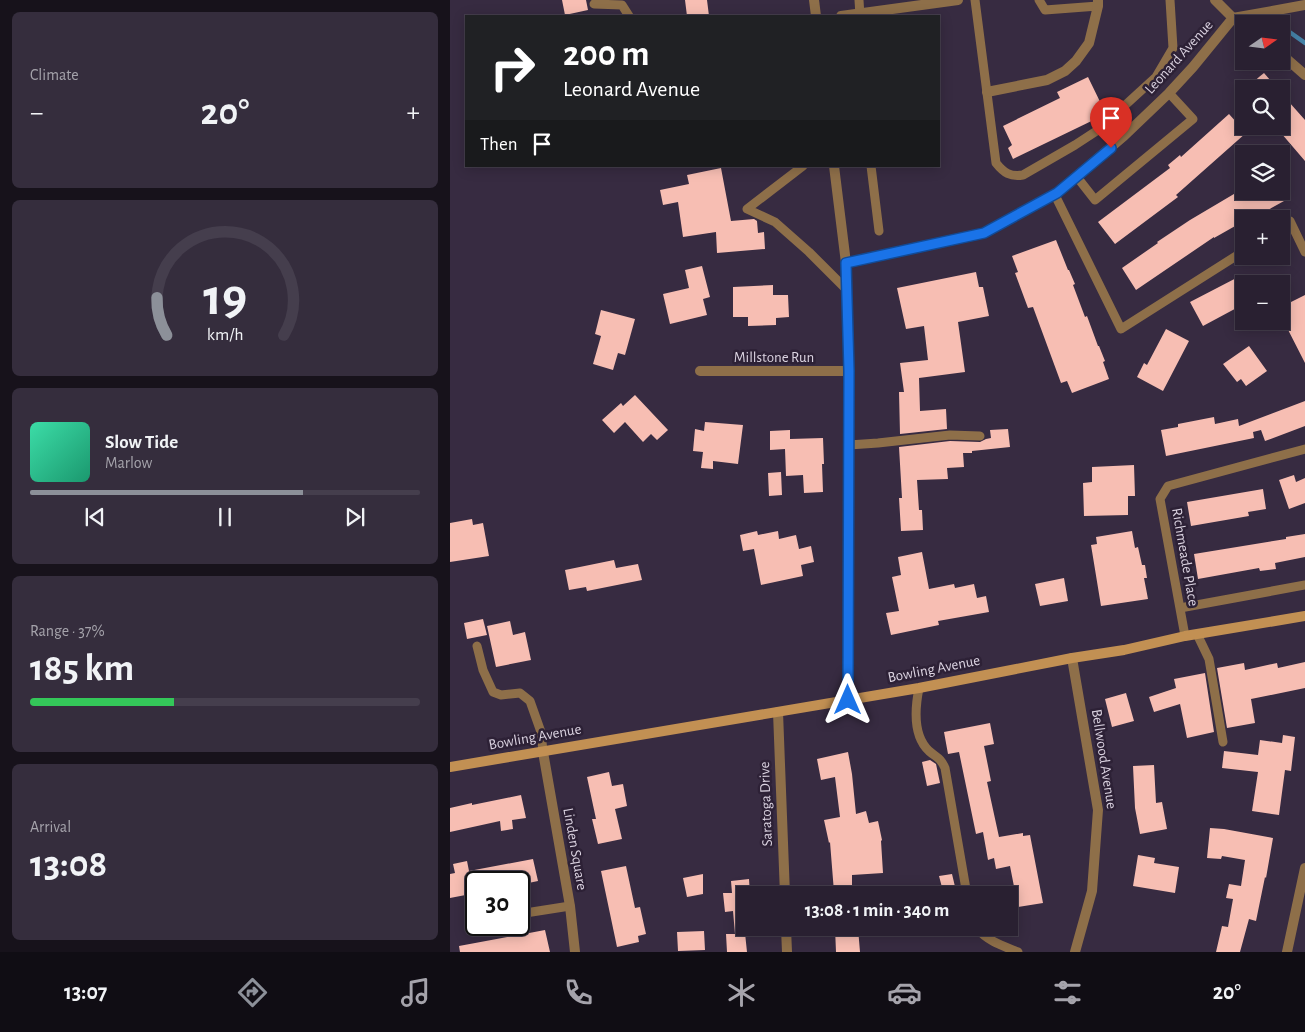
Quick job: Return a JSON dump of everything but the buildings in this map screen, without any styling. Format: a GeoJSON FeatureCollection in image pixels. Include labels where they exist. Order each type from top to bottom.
{"type":"FeatureCollection","features":[{"type":"Feature","properties":{"kind":"street"},"geometry":{"type":"LineString","coordinates":[[814,0],[816,15]]}},
{"type":"Feature","properties":{"kind":"street"},"geometry":{"type":"LineString","coordinates":[[860,15],[958,0]]}},
{"type":"Feature","properties":{"kind":"street"},"geometry":{"type":"LineString","coordinates":[[1215,0],[1233,18]]}},
{"type":"Feature","properties":{"kind":"street"},"geometry":{"type":"LineString","coordinates":[[987,92],[1046,80],[1065,71],[1076,61],[1089,43],[1098,3]]}},
{"type":"Feature","properties":{"kind":"street","name":"Leonard Avenue"},"geometry":{"type":"LineString","coordinates":[[846,263],[984,233],[1055,194],[1124,136],[1169,93],[1233,18],[1303,8]]}},
{"type":"Feature","properties":{"kind":"street"},"geometry":{"type":"LineString","coordinates":[[1290,62],[1305,75]]}},
{"type":"Feature","properties":{"kind":"street"},"geometry":{"type":"LineString","coordinates":[[834,167],[846,263],[849,371],[848,700]]}},
{"type":"Feature","properties":{"kind":"street","name":"Millstone Run"},"geometry":{"type":"LineString","coordinates":[[700,372],[849,371]]}},
{"type":"Feature","properties":{"kind":"street","name":"Bowling Avenue"},"geometry":{"type":"LineString","coordinates":[[450,767],[918,688],[1072,658],[1124,650],[1185,636],[1305,616]]}},
{"type":"Feature","properties":{"kind":"street","name":"Bellwood Avenue"},"geometry":{"type":"LineString","coordinates":[[1072,658],[1098,810],[1092,891],[1075,952]]}},
{"type":"Feature","properties":{"kind":"street","name":"Saratoga Drive"},"geometry":{"type":"LineString","coordinates":[[778,712],[785,886]]}},
{"type":"Feature","properties":{"kind":"street","name":"Linden Square"},"geometry":{"type":"LineString","coordinates":[[543,752],[570,906],[575,952]]}},
{"type":"Feature","properties":{"kind":"street"},"geometry":{"type":"LineString","coordinates":[[1287,952],[1305,868]]}},
{"type":"Feature","properties":{"kind":"street"},"geometry":{"type":"LineString","coordinates":[[786,936],[787,952]]}},
{"type":"Feature","properties":{"kind":"lane"},"geometry":{"type":"LineString","coordinates":[[858,0],[860,15]]}},
{"type":"Feature","properties":{"kind":"lane"},"geometry":{"type":"LineString","coordinates":[[975,0],[996,162],[1002,171],[1014,176],[1023,174],[1098,130],[1156,77],[1173,48],[1170,0]]}},
{"type":"Feature","properties":{"kind":"lane"},"geometry":{"type":"LineString","coordinates":[[1039,0],[1045,10],[1098,3]]}},
{"type":"Feature","properties":{"kind":"lane"},"geometry":{"type":"LineString","coordinates":[[594,4],[622,5],[628,15]]}},
{"type":"Feature","properties":{"kind":"lane"},"geometry":{"type":"LineString","coordinates":[[1078,176],[1095,200],[1193,119],[1169,93]]}},
{"type":"Feature","properties":{"kind":"lane"},"geometry":{"type":"LineString","coordinates":[[802,167],[747,209],[775,222],[809,252],[846,289]]}},
{"type":"Feature","properties":{"kind":"lane"},"geometry":{"type":"LineString","coordinates":[[871,167],[879,230]]}},
{"type":"Feature","properties":{"kind":"lane"},"geometry":{"type":"LineString","coordinates":[[1055,194],[1121,329],[1235,257]]}},
{"type":"Feature","properties":{"kind":"lane"},"geometry":{"type":"LineString","coordinates":[[1290,221],[1305,252]]}},
{"type":"Feature","properties":{"kind":"lane"},"geometry":{"type":"LineString","coordinates":[[848,445],[950,435],[980,436]]}},
{"type":"Feature","properties":{"kind":"lane","name":"Richmeade Place"},"geometry":{"type":"LineString","coordinates":[[1185,636],[1160,498],[1168,486],[1305,449]]}},
{"type":"Feature","properties":{"kind":"lane"},"geometry":{"type":"LineString","coordinates":[[1180,608],[1305,585]]}},
{"type":"Feature","properties":{"kind":"lane"},"geometry":{"type":"LineString","coordinates":[[1197,634],[1209,659],[1223,742]]}},
{"type":"Feature","properties":{"kind":"lane"},"geometry":{"type":"LineString","coordinates":[[477,646],[483,670],[493,692],[501,695],[520,694],[530,701],[541,732],[543,752]]}},
{"type":"Feature","properties":{"kind":"lane"},"geometry":{"type":"LineString","coordinates":[[918,688],[916,715],[918,734],[928,751],[940,759],[945,768],[965,886]]}},
{"type":"Feature","properties":{"kind":"lane"},"geometry":{"type":"LineString","coordinates":[[530,912],[570,906]]}},
{"type":"Feature","properties":{"kind":"lane"},"geometry":{"type":"LineString","coordinates":[[984,936],[995,943],[1018,952]]}},
{"type":"Feature","properties":{"kind":"waterway"},"geometry":{"type":"LineString","coordinates":[[1290,32],[1305,43]]}},
{"type":"Feature","properties":{"kind":"route"},"geometry":{"type":"LineString","coordinates":[[848,700],[849,371],[846,263],[984,233],[1057,193],[1111,148]]}}]}
